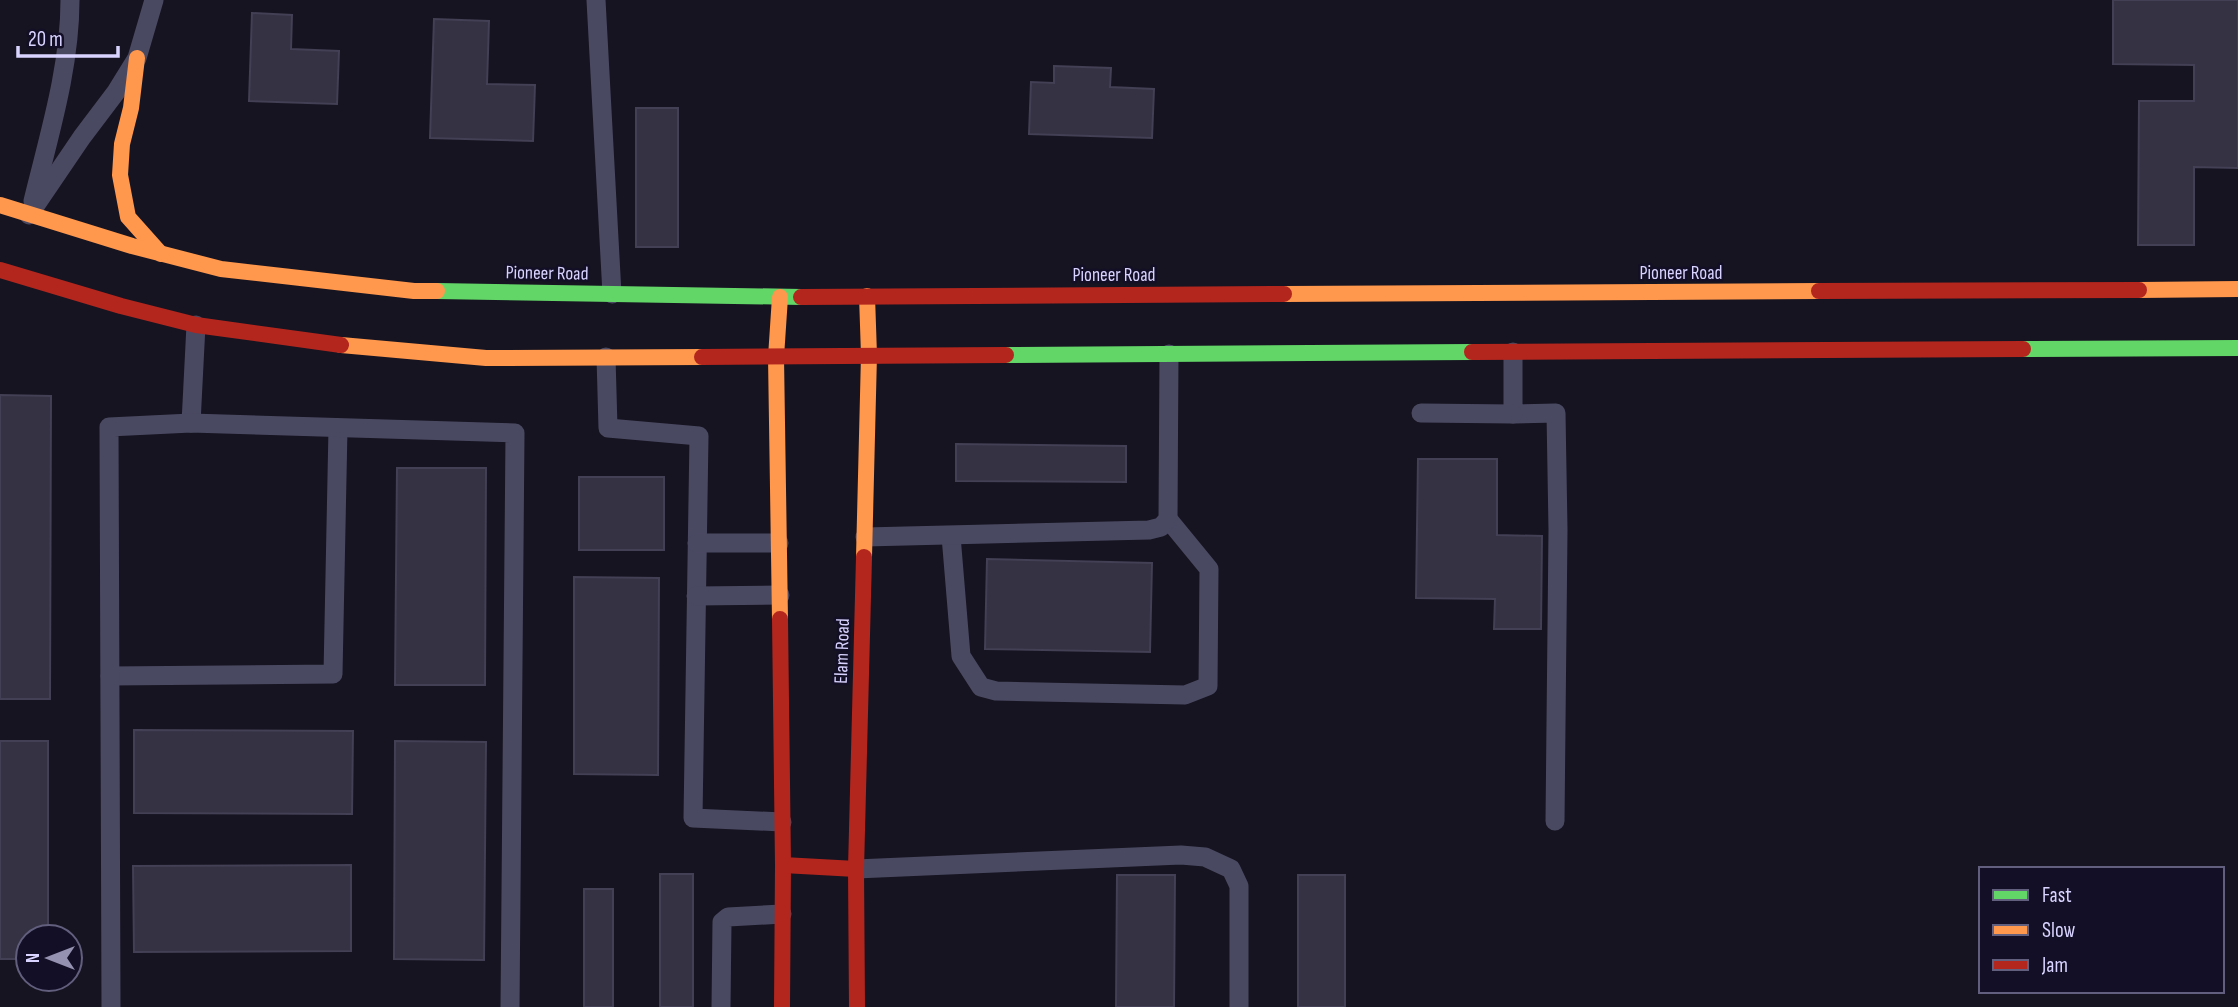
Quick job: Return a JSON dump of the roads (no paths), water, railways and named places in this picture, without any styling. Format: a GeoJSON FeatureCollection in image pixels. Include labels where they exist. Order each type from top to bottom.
{"type":"FeatureCollection","features":[{"type":"Feature","properties":{"kind":"main road"},"geometry":{"type":"LineString","coordinates":[[137,58],[131,108],[122,144],[120,175],[128,216],[161,254]]}},
{"type":"Feature","properties":{"kind":"main road","name":"Pioneer Road"},"geometry":{"type":"LineString","coordinates":[[0,205],[161,254],[206,271],[221,269],[414,291],[1170,301],[2238,289]]}},
{"type":"Feature","properties":{"kind":"main road"},"geometry":{"type":"LineString","coordinates":[[10,228],[29,215]]}},
{"type":"Feature","properties":{"kind":"main road"},"geometry":{"type":"LineString","coordinates":[[0,270],[121,306],[395,351],[486,358],[776,357],[1170,348],[1513,346],[2238,348]]}},
{"type":"Feature","properties":{"kind":"main road"},"geometry":{"type":"LineString","coordinates":[[2213,289],[2213,307]]}},
{"type":"Feature","properties":{"kind":"main road","name":"Elam Road"},"geometry":{"type":"LineString","coordinates":[[857,1007],[856,869],[869,355],[867,296]]}},
{"type":"Feature","properties":{"kind":"main road"},"geometry":{"type":"LineString","coordinates":[[780,297],[776,357],[783,865],[782,1007]]}},
{"type":"Feature","properties":{"kind":"main road"},"geometry":{"type":"LineString","coordinates":[[1995,349],[2013,333]]}},
{"type":"Feature","properties":{"kind":"main road"},"geometry":{"type":"LineString","coordinates":[[783,865],[856,869]]}},
{"type":"Feature","properties":{"kind":"lane"},"geometry":{"type":"LineString","coordinates":[[29,215],[54,117],[70,29],[70,0]]}},
{"type":"Feature","properties":{"kind":"lane"},"geometry":{"type":"LineString","coordinates":[[29,215],[137,58],[154,0]]}},
{"type":"Feature","properties":{"kind":"lane"},"geometry":{"type":"LineString","coordinates":[[596,0],[612,294]]}},
{"type":"Feature","properties":{"kind":"lane"},"geometry":{"type":"LineString","coordinates":[[191,423],[197,319]]}},
{"type":"Feature","properties":{"kind":"lane"},"geometry":{"type":"LineString","coordinates":[[1513,346],[1513,414]]}},
{"type":"Feature","properties":{"kind":"lane"},"geometry":{"type":"LineString","coordinates":[[951,536],[961,656],[981,687],[996,691],[1185,695],[1208,686],[1209,569],[1168,519],[1170,348]]}},
{"type":"Feature","properties":{"kind":"lane"},"geometry":{"type":"LineString","coordinates":[[606,358],[608,428],[699,436],[693,818],[782,822]]}},
{"type":"Feature","properties":{"kind":"lane"},"geometry":{"type":"LineString","coordinates":[[1421,413],[1556,413],[1558,530],[1555,821]]}},
{"type":"Feature","properties":{"kind":"lane"},"geometry":{"type":"LineString","coordinates":[[111,1007],[108,426],[191,423],[515,433],[510,1007]]}},
{"type":"Feature","properties":{"kind":"lane"},"geometry":{"type":"LineString","coordinates":[[110,676],[333,674],[338,428]]}},
{"type":"Feature","properties":{"kind":"lane"},"geometry":{"type":"LineString","coordinates":[[865,537],[1149,530],[1161,527],[1168,519]]}},
{"type":"Feature","properties":{"kind":"lane"},"geometry":{"type":"LineString","coordinates":[[697,543],[779,542]]}},
{"type":"Feature","properties":{"kind":"lane"},"geometry":{"type":"LineString","coordinates":[[696,596],[780,595]]}},
{"type":"Feature","properties":{"kind":"lane"},"geometry":{"type":"LineString","coordinates":[[856,869],[1181,855],[1205,857],[1231,869],[1240,886],[1240,1007]]}},
{"type":"Feature","properties":{"kind":"lane"},"geometry":{"type":"LineString","coordinates":[[721,1007],[722,922],[728,916],[782,914]]}}]}
